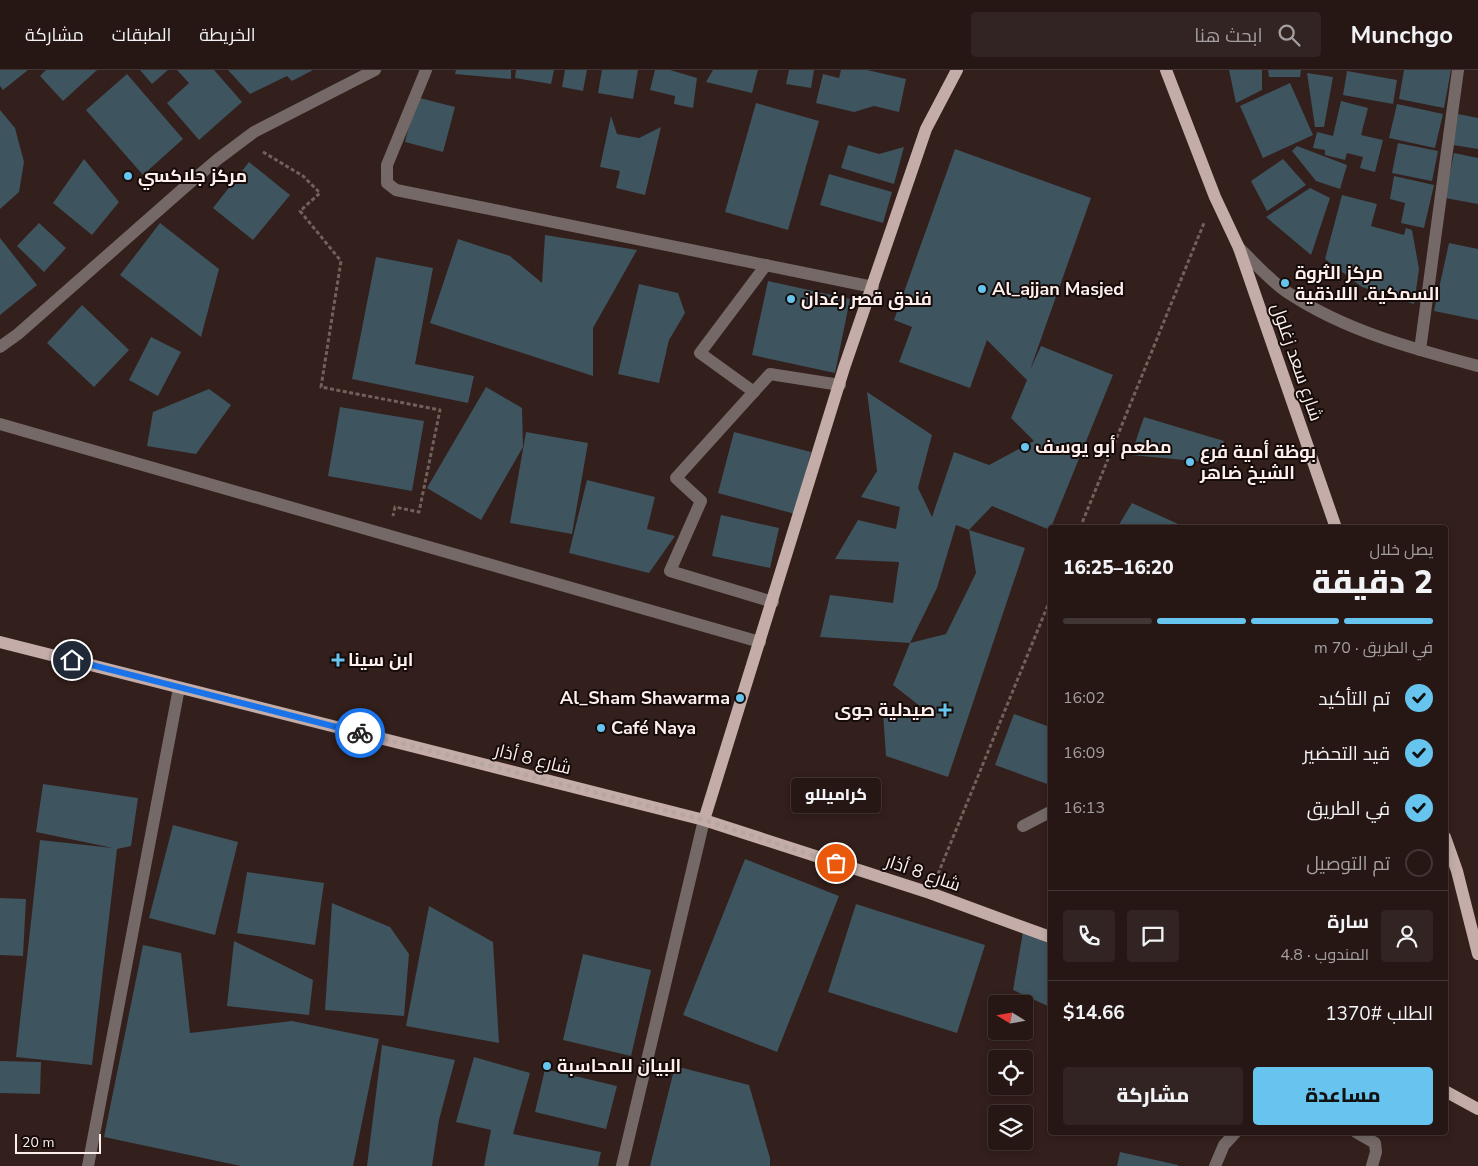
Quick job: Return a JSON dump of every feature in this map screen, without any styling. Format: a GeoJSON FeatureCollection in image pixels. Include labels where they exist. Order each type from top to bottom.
{"type":"FeatureCollection","features":[{"type":"Feature","properties":{"kind":"main road"},"geometry":{"type":"LineString","coordinates":[[704,820],[840,385],[926,129],[957,70]]}},
{"type":"Feature","properties":{"kind":"main road","name":"شارع سعد زغلول"},"geometry":{"type":"LineString","coordinates":[[1166,70],[1215,197],[1239,248],[1335,525]]}},
{"type":"Feature","properties":{"kind":"main road","name":"شارع 8 أذار"},"geometry":{"type":"LineString","coordinates":[[0,642],[704,820],[930,893],[1048,936]]}},
{"type":"Feature","properties":{"kind":"main road"},"geometry":{"type":"LineString","coordinates":[[1448,846],[1457,871],[1478,954]]}},
{"type":"Feature","properties":{"kind":"main road"},"geometry":{"type":"LineString","coordinates":[[1448,1092],[1478,1107]]}},
{"type":"Feature","properties":{"kind":"street"},"geometry":{"type":"LineString","coordinates":[[0,347],[18,334],[185,187],[254,132],[374,70]]}},
{"type":"Feature","properties":{"kind":"street"},"geometry":{"type":"LineString","coordinates":[[426,70],[387,166],[387,183],[396,190],[873,287]]}},
{"type":"Feature","properties":{"kind":"street"},"geometry":{"type":"LineString","coordinates":[[1420,350],[1458,70]]}},
{"type":"Feature","properties":{"kind":"street"},"geometry":{"type":"LineString","coordinates":[[1239,248],[1288,294],[1343,323],[1420,350],[1478,366]]}},
{"type":"Feature","properties":{"kind":"street"},"geometry":{"type":"LineString","coordinates":[[754,392],[700,353],[766,265]]}},
{"type":"Feature","properties":{"kind":"street"},"geometry":{"type":"LineString","coordinates":[[773,602],[670,571],[702,501],[676,478],[770,374],[840,385]]}},
{"type":"Feature","properties":{"kind":"street"},"geometry":{"type":"LineString","coordinates":[[0,424],[760,642]]}},
{"type":"Feature","properties":{"kind":"street"},"geometry":{"type":"LineString","coordinates":[[88,1166],[179,688]]}},
{"type":"Feature","properties":{"kind":"street"},"geometry":{"type":"LineString","coordinates":[[1023,826],[1048,813]]}},
{"type":"Feature","properties":{"kind":"street"},"geometry":{"type":"LineString","coordinates":[[622,1166],[704,820]]}},
{"type":"Feature","properties":{"kind":"street"},"geometry":{"type":"LineString","coordinates":[[1215,1166],[1224,1145],[1233,1135]]}},
{"type":"Feature","properties":{"kind":"street"},"geometry":{"type":"LineString","coordinates":[[1361,1135],[1375,1144],[1376,1152],[1372,1166]]}},
{"type":"Feature","properties":{"kind":"path"},"geometry":{"type":"LineString","coordinates":[[244,140],[303,176],[320,193],[300,211],[341,261],[321,387],[440,410],[419,512],[395,507],[387,536]]}},
{"type":"Feature","properties":{"kind":"path"},"geometry":{"type":"LineString","coordinates":[[1081,525],[1215,197]]}},
{"type":"Feature","properties":{"kind":"path"},"geometry":{"type":"LineString","coordinates":[[930,893],[1048,605]]}},
{"type":"Feature","properties":{"kind":"building"},"geometry":{"type":"Polygon","coordinates":[[[0,70],[28,70],[3,90],[0,86],[0,70]]]}},
{"type":"Feature","properties":{"kind":"building"},"geometry":{"type":"Polygon","coordinates":[[[46,70],[97,70],[63,101],[40,76],[46,70]]]}},
{"type":"Feature","properties":{"kind":"building"},"geometry":{"type":"Polygon","coordinates":[[[140,70],[168,70],[152,84],[140,70]]]}},
{"type":"Feature","properties":{"kind":"building"},"geometry":{"type":"Polygon","coordinates":[[[177,70],[214,70],[242,102],[199,140],[167,103],[189,83],[177,70]]]}},
{"type":"Feature","properties":{"kind":"building"},"geometry":{"type":"Polygon","coordinates":[[[228,70],[313,70],[292,81],[287,76],[250,94],[228,70]]]}},
{"type":"Feature","properties":{"kind":"building"},"geometry":{"type":"Polygon","coordinates":[[[456,70],[511,70],[511,79],[455,74],[456,70]]]}},
{"type":"Feature","properties":{"kind":"building"},"geometry":{"type":"Polygon","coordinates":[[[516,70],[554,70],[551,84],[515,78],[516,70]]]}},
{"type":"Feature","properties":{"kind":"building"},"geometry":{"type":"Polygon","coordinates":[[[565,70],[587,70],[583,91],[562,87],[565,70]]]}},
{"type":"Feature","properties":{"kind":"building"},"geometry":{"type":"Polygon","coordinates":[[[602,70],[638,70],[633,99],[598,93],[602,70]]]}},
{"type":"Feature","properties":{"kind":"building"},"geometry":{"type":"Polygon","coordinates":[[[655,70],[670,70],[697,78],[693,108],[674,104],[675,96],[650,90],[655,70]]]}},
{"type":"Feature","properties":{"kind":"building"},"geometry":{"type":"Polygon","coordinates":[[[713,70],[758,70],[752,93],[706,82],[713,70]]]}},
{"type":"Feature","properties":{"kind":"building"},"geometry":{"type":"Polygon","coordinates":[[[789,70],[814,70],[811,88],[786,84],[789,70]]]}},
{"type":"Feature","properties":{"kind":"building"},"geometry":{"type":"Polygon","coordinates":[[[841,70],[867,70],[906,79],[899,112],[874,106],[854,112],[816,103],[823,74],[839,78],[841,70]]]}},
{"type":"Feature","properties":{"kind":"building"},"geometry":{"type":"Polygon","coordinates":[[[1229,70],[1262,70],[1262,90],[1236,103],[1229,70]]]}},
{"type":"Feature","properties":{"kind":"building"},"geometry":{"type":"Polygon","coordinates":[[[1268,70],[1301,70],[1300,77],[1269,77],[1268,70]]]}},
{"type":"Feature","properties":{"kind":"building"},"geometry":{"type":"Polygon","coordinates":[[[1404,70],[1451,70],[1444,108],[1399,99],[1404,70]]]}},
{"type":"Feature","properties":{"kind":"building"},"geometry":{"type":"Polygon","coordinates":[[[1347,71],[1397,80],[1393,104],[1343,95],[1347,71]]]}},
{"type":"Feature","properties":{"kind":"building"},"geometry":{"type":"Polygon","coordinates":[[[1307,73],[1333,77],[1324,127],[1315,127],[1307,73]]]}},
{"type":"Feature","properties":{"kind":"building"},"geometry":{"type":"Polygon","coordinates":[[[127,74],[183,139],[143,175],[86,110],[127,74]]]}},
{"type":"Feature","properties":{"kind":"building"},"geometry":{"type":"Polygon","coordinates":[[[1290,83],[1313,135],[1263,158],[1240,106],[1290,83]]]}},
{"type":"Feature","properties":{"kind":"building"},"geometry":{"type":"Polygon","coordinates":[[[416,97],[455,107],[443,152],[405,142],[416,97]]]}},
{"type":"Feature","properties":{"kind":"building"},"geometry":{"type":"Polygon","coordinates":[[[1341,101],[1368,108],[1361,135],[1383,140],[1375,172],[1360,168],[1363,157],[1347,153],[1345,160],[1325,155],[1325,150],[1313,148],[1317,132],[1333,136],[1341,101]]]}},
{"type":"Feature","properties":{"kind":"building"},"geometry":{"type":"Polygon","coordinates":[[[756,103],[819,121],[788,230],[725,212],[756,103]]]}},
{"type":"Feature","properties":{"kind":"building"},"geometry":{"type":"Polygon","coordinates":[[[1397,104],[1443,114],[1435,148],[1389,138],[1397,104]]]}},
{"type":"Feature","properties":{"kind":"building"},"geometry":{"type":"Polygon","coordinates":[[[0,110],[15,128],[24,162],[19,192],[0,209],[0,110]]]}},
{"type":"Feature","properties":{"kind":"building"},"geometry":{"type":"Polygon","coordinates":[[[1458,114],[1478,118],[1478,149],[1453,145],[1458,114]]]}},
{"type":"Feature","properties":{"kind":"building"},"geometry":{"type":"Polygon","coordinates":[[[611,116],[617,134],[639,138],[661,127],[645,195],[616,188],[620,171],[600,167],[611,116]]]}},
{"type":"Feature","properties":{"kind":"building"},"geometry":{"type":"Polygon","coordinates":[[[1398,143],[1438,151],[1432,181],[1392,173],[1398,143]]]}},
{"type":"Feature","properties":{"kind":"building"},"geometry":{"type":"Polygon","coordinates":[[[848,145],[879,154],[904,147],[894,184],[841,168],[848,145]]]}},
{"type":"Feature","properties":{"kind":"building"},"geometry":{"type":"Polygon","coordinates":[[[1297,146],[1347,165],[1340,189],[1316,181],[1292,151],[1297,146]]]}},
{"type":"Feature","properties":{"kind":"building"},"geometry":{"type":"Polygon","coordinates":[[[955,149],[1091,198],[1030,370],[1041,346],[1113,375],[1052,525],[1048,525],[1048,529],[992,506],[969,530],[956,525],[937,588],[910,643],[820,637],[830,595],[893,603],[899,562],[835,559],[858,520],[896,529],[900,507],[861,497],[877,471],[867,392],[932,435],[918,488],[932,517],[954,452],[989,465],[1034,441],[1011,418],[1027,380],[987,340],[970,388],[899,362],[912,327],[894,320],[955,149]]]}},
{"type":"Feature","properties":{"kind":"building"},"geometry":{"type":"Polygon","coordinates":[[[1454,153],[1478,158],[1478,204],[1445,198],[1454,153]]]}},
{"type":"Feature","properties":{"kind":"building"},"geometry":{"type":"Polygon","coordinates":[[[84,159],[119,202],[92,235],[53,203],[84,159]]]}},
{"type":"Feature","properties":{"kind":"building"},"geometry":{"type":"Polygon","coordinates":[[[1283,159],[1306,185],[1267,211],[1251,181],[1283,159]]]}},
{"type":"Feature","properties":{"kind":"building"},"geometry":{"type":"Polygon","coordinates":[[[249,162],[290,195],[253,240],[213,208],[249,162]]]}},
{"type":"Feature","properties":{"kind":"building"},"geometry":{"type":"Polygon","coordinates":[[[829,174],[892,192],[883,223],[820,205],[829,174]]]}},
{"type":"Feature","properties":{"kind":"building"},"geometry":{"type":"Polygon","coordinates":[[[1394,176],[1434,185],[1424,228],[1401,223],[1405,203],[1390,199],[1394,176]]]}},
{"type":"Feature","properties":{"kind":"building"},"geometry":{"type":"Polygon","coordinates":[[[1310,188],[1330,198],[1311,255],[1266,217],[1310,188]]]}},
{"type":"Feature","properties":{"kind":"building"},"geometry":{"type":"Polygon","coordinates":[[[1342,195],[1377,204],[1371,226],[1404,235],[1406,228],[1412,230],[1419,269],[1414,304],[1362,287],[1325,259],[1342,195]]]}},
{"type":"Feature","properties":{"kind":"building"},"geometry":{"type":"Polygon","coordinates":[[[39,223],[66,248],[44,272],[17,246],[39,223]]]}},
{"type":"Feature","properties":{"kind":"building"},"geometry":{"type":"Polygon","coordinates":[[[160,223],[219,269],[201,337],[120,275],[160,223]]]}},
{"type":"Feature","properties":{"kind":"building"},"geometry":{"type":"Polygon","coordinates":[[[545,235],[637,250],[593,328],[593,376],[430,323],[458,239],[510,256],[542,283],[545,235]]]}},
{"type":"Feature","properties":{"kind":"building"},"geometry":{"type":"Polygon","coordinates":[[[0,238],[37,285],[0,315],[0,238]]]}},
{"type":"Feature","properties":{"kind":"building"},"geometry":{"type":"Polygon","coordinates":[[[1449,243],[1478,249],[1478,320],[1434,311],[1449,243]]]}},
{"type":"Feature","properties":{"kind":"building"},"geometry":{"type":"Polygon","coordinates":[[[376,257],[433,268],[415,364],[474,376],[468,403],[352,379],[376,257]]]}},
{"type":"Feature","properties":{"kind":"building"},"geometry":{"type":"Polygon","coordinates":[[[768,281],[850,299],[835,373],[752,355],[768,281]]]}},
{"type":"Feature","properties":{"kind":"building"},"geometry":{"type":"Polygon","coordinates":[[[639,284],[678,293],[685,313],[669,340],[659,383],[618,374],[639,284]]]}},
{"type":"Feature","properties":{"kind":"building"},"geometry":{"type":"Polygon","coordinates":[[[82,305],[129,350],[94,387],[47,343],[82,305]]]}},
{"type":"Feature","properties":{"kind":"building"},"geometry":{"type":"Polygon","coordinates":[[[151,337],[181,352],[158,396],[129,380],[151,337]]]}},
{"type":"Feature","properties":{"kind":"building"},"geometry":{"type":"Polygon","coordinates":[[[486,387],[522,408],[523,447],[481,520],[427,488],[486,387]]]}},
{"type":"Feature","properties":{"kind":"building"},"geometry":{"type":"Polygon","coordinates":[[[209,389],[231,405],[196,454],[147,446],[153,412],[209,389]]]}},
{"type":"Feature","properties":{"kind":"building"},"geometry":{"type":"Polygon","coordinates":[[[340,407],[424,421],[412,491],[328,476],[340,407]]]}},
{"type":"Feature","properties":{"kind":"building"},"geometry":{"type":"Polygon","coordinates":[[[1144,417],[1224,441],[1216,463],[1131,455],[1144,417]]]}},
{"type":"Feature","properties":{"kind":"building"},"geometry":{"type":"Polygon","coordinates":[[[526,432],[588,443],[572,534],[510,523],[526,432]]]}},
{"type":"Feature","properties":{"kind":"building"},"geometry":{"type":"Polygon","coordinates":[[[734,432],[811,452],[795,514],[718,493],[734,432]]]}},
{"type":"Feature","properties":{"kind":"building"},"geometry":{"type":"Polygon","coordinates":[[[587,480],[655,497],[647,529],[675,536],[649,573],[569,553],[587,480]]]}},
{"type":"Feature","properties":{"kind":"building"},"geometry":{"type":"Polygon","coordinates":[[[1132,503],[1180,525],[1119,525],[1132,503]]]}},
{"type":"Feature","properties":{"kind":"building"},"geometry":{"type":"Polygon","coordinates":[[[721,515],[779,528],[770,568],[712,556],[721,515]]]}},
{"type":"Feature","properties":{"kind":"building"},"geometry":{"type":"Polygon","coordinates":[[[969,530],[1025,548],[948,777],[886,756],[883,713],[925,710],[893,685],[910,643],[946,634],[976,573],[969,530]]]}},
{"type":"Feature","properties":{"kind":"building"},"geometry":{"type":"Polygon","coordinates":[[[1014,714],[1048,726],[1048,784],[995,765],[1014,714]]]}},
{"type":"Feature","properties":{"kind":"building"},"geometry":{"type":"Polygon","coordinates":[[[43,784],[138,798],[131,846],[117,849],[92,1065],[16,1057],[40,840],[113,848],[36,832],[43,784]]]}},
{"type":"Feature","properties":{"kind":"building"},"geometry":{"type":"Polygon","coordinates":[[[173,825],[238,842],[215,935],[149,918],[173,825]]]}},
{"type":"Feature","properties":{"kind":"building"},"geometry":{"type":"Polygon","coordinates":[[[745,859],[839,896],[777,1052],[683,1015],[745,859]]]}},
{"type":"Feature","properties":{"kind":"building"},"geometry":{"type":"Polygon","coordinates":[[[247,872],[324,883],[315,945],[237,933],[247,872]]]}},
{"type":"Feature","properties":{"kind":"building"},"geometry":{"type":"Polygon","coordinates":[[[0,898],[26,899],[23,956],[0,955],[0,898]]]}},
{"type":"Feature","properties":{"kind":"building"},"geometry":{"type":"Polygon","coordinates":[[[332,903],[390,927],[409,954],[404,1016],[325,1010],[332,903]]]}},
{"type":"Feature","properties":{"kind":"building"},"geometry":{"type":"Polygon","coordinates":[[[856,904],[985,945],[957,1033],[828,992],[856,904]]]}},
{"type":"Feature","properties":{"kind":"building"},"geometry":{"type":"Polygon","coordinates":[[[429,906],[493,942],[499,1043],[406,1026],[429,906]]]}},
{"type":"Feature","properties":{"kind":"building"},"geometry":{"type":"Polygon","coordinates":[[[1023,932],[1048,943],[1048,1006],[1033,999],[1033,995],[1024,995],[1013,990],[1023,932]]]}},
{"type":"Feature","properties":{"kind":"building"},"geometry":{"type":"Polygon","coordinates":[[[234,941],[313,980],[309,1015],[227,1006],[234,941]]]}},
{"type":"Feature","properties":{"kind":"building"},"geometry":{"type":"Polygon","coordinates":[[[143,945],[181,953],[190,1033],[292,1021],[379,1039],[353,1166],[241,1166],[104,1137],[143,945]]]}},
{"type":"Feature","properties":{"kind":"building"},"geometry":{"type":"Polygon","coordinates":[[[583,954],[651,970],[631,1056],[563,1040],[583,954]]]}},
{"type":"Feature","properties":{"kind":"building"},"geometry":{"type":"Polygon","coordinates":[[[382,1045],[455,1060],[439,1120],[432,1166],[367,1166],[382,1045]]]}},
{"type":"Feature","properties":{"kind":"building"},"geometry":{"type":"Polygon","coordinates":[[[474,1057],[530,1073],[513,1134],[601,1152],[598,1166],[484,1166],[491,1130],[456,1122],[474,1057]]]}},
{"type":"Feature","properties":{"kind":"building"},"geometry":{"type":"Polygon","coordinates":[[[0,1061],[41,1062],[40,1094],[0,1093],[0,1061]]]}},
{"type":"Feature","properties":{"kind":"building"},"geometry":{"type":"Polygon","coordinates":[[[675,1066],[749,1085],[770,1158],[770,1166],[650,1166],[675,1066]]]}},
{"type":"Feature","properties":{"kind":"building"},"geometry":{"type":"Polygon","coordinates":[[[545,1069],[617,1086],[606,1129],[535,1112],[545,1069]]]}},
{"type":"Feature","properties":{"kind":"building"},"geometry":{"type":"Polygon","coordinates":[[[1120,1152],[1178,1165],[1178,1166],[1117,1166],[1120,1152]]]}},
{"type":"Feature","properties":{"kind":"way so far"},"geometry":{"type":"LineString","coordinates":[[360,733],[704,820],[836,863]]}},
{"type":"Feature","properties":{"kind":"place","name":"مركز جلاكسي"},"geometry":{"type":"Point","coordinates":[128,176]}},
{"type":"Feature","properties":{"kind":"place","name":"مركز الثروة السمكية. اللاذقية"},"geometry":{"type":"Point","coordinates":[1285,283]}},
{"type":"Feature","properties":{"kind":"place","name":"Al_ajjan Masjed"},"geometry":{"type":"Point","coordinates":[982,289]}},
{"type":"Feature","properties":{"kind":"place","name":"فندق قصر رغدان"},"geometry":{"type":"Point","coordinates":[791,299]}},
{"type":"Feature","properties":{"kind":"place","name":"مطعم أبو يوسف"},"geometry":{"type":"Point","coordinates":[1025,447]}},
{"type":"Feature","properties":{"kind":"place","name":"بوظة أمية فرع الشيخ ضاهر"},"geometry":{"type":"Point","coordinates":[1190,462]}},
{"type":"Feature","properties":{"kind":"place","name":"ابن سينا"},"geometry":{"type":"Point","coordinates":[338,660]}},
{"type":"Feature","properties":{"kind":"place","name":"Al_Sham Shawarma"},"geometry":{"type":"Point","coordinates":[740,698]}},
{"type":"Feature","properties":{"kind":"place","name":"صيدلية جوى"},"geometry":{"type":"Point","coordinates":[945,710]}},
{"type":"Feature","properties":{"kind":"place","name":"Café Naya"},"geometry":{"type":"Point","coordinates":[601,728]}},
{"type":"Feature","properties":{"kind":"place","name":"كراميللو"},"geometry":{"type":"Point","coordinates":[836,863]}},
{"type":"Feature","properties":{"kind":"place","name":"البيان للمحاسبة"},"geometry":{"type":"Point","coordinates":[547,1066]}},
{"type":"Feature","properties":{"kind":"route"},"geometry":{"type":"LineString","coordinates":[[72,660],[360,733]]}}]}
